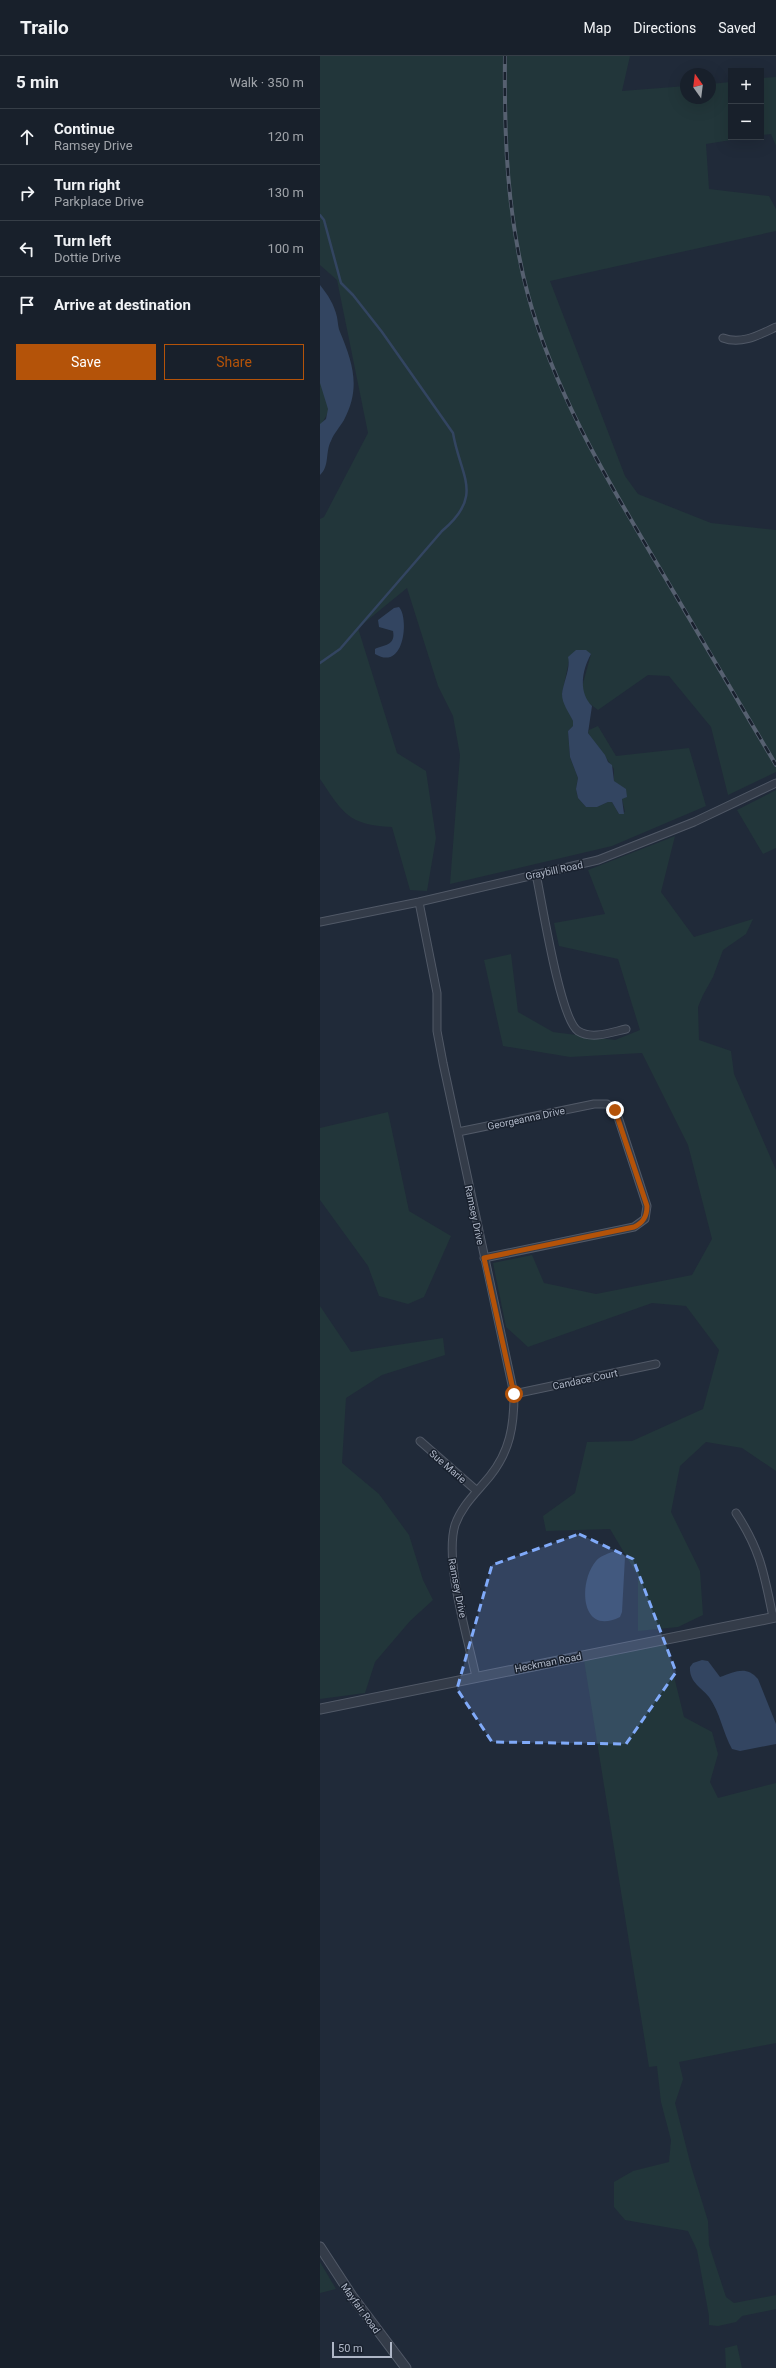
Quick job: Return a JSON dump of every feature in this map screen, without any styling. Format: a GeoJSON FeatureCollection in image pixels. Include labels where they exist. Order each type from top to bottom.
{"type":"FeatureCollection","features":[{"type":"Feature","properties":{"kind":"street"},"geometry":{"type":"LineString","coordinates":[[723,338],[738,341],[759,336],[776,327]]}},
{"type":"Feature","properties":{"kind":"street","name":"Graybill Road"},"geometry":{"type":"LineString","coordinates":[[320,922],[419,902],[598,860],[694,822],[776,783]]}},
{"type":"Feature","properties":{"kind":"street"},"geometry":{"type":"LineString","coordinates":[[536,874],[562,998],[574,1027],[584,1034],[591,1036],[626,1028]]}},
{"type":"Feature","properties":{"kind":"street","name":"Ramsey Drive"},"geometry":{"type":"LineString","coordinates":[[419,902],[437,993],[437,1030],[484,1258],[514,1394],[514,1419],[508,1448],[490,1476],[467,1502],[455,1526],[451,1555],[476,1677]]}},
{"type":"Feature","properties":{"kind":"street","name":"Georgeanna Drive"},"geometry":{"type":"LineString","coordinates":[[458,1132],[594,1104],[606,1104],[615,1110],[642,1192],[647,1213],[641,1224],[634,1227],[484,1258]]}},
{"type":"Feature","properties":{"kind":"street","name":"Candace Court"},"geometry":{"type":"LineString","coordinates":[[514,1394],[656,1364]]}},
{"type":"Feature","properties":{"kind":"street","name":"Sue Marie"},"geometry":{"type":"LineString","coordinates":[[420,1441],[477,1491]]}},
{"type":"Feature","properties":{"kind":"street"},"geometry":{"type":"LineString","coordinates":[[736,1513],[751,1536],[758,1552],[774,1617]]}},
{"type":"Feature","properties":{"kind":"street","name":"Heckman Road"},"geometry":{"type":"LineString","coordinates":[[320,1709],[774,1617]]}},
{"type":"Feature","properties":{"kind":"street","name":"Mayfair Road"},"geometry":{"type":"LineString","coordinates":[[320,2247],[352,2296],[406,2368]]}},
{"type":"Feature","properties":{"kind":"highlighted area"},"geometry":{"type":"Polygon","coordinates":[[[579,1534],[633,1559],[676,1672],[626,1744],[492,1742],[457,1689],[492,1565],[579,1534]]]}},
{"type":"Feature","properties":{"kind":"green space"},"geometry":{"type":"Polygon","coordinates":[[[320,56],[630,56],[622,91],[680,86],[680,104],[716,104],[716,83],[728,82],[728,140],[731,140],[706,144],[709,189],[769,196],[776,209],[776,231],[550,281],[625,476],[638,494],[711,523],[776,530],[776,772],[728,795],[711,727],[669,676],[648,675],[598,710],[585,700],[582,687],[591,654],[569,661],[562,694],[573,721],[573,726],[568,731],[570,757],[578,778],[576,789],[578,798],[586,807],[597,807],[608,802],[612,802],[619,814],[625,812],[622,799],[614,781],[614,769],[588,733],[589,730],[598,726],[616,756],[689,748],[706,806],[612,846],[450,884],[460,755],[453,716],[438,686],[407,588],[358,628],[397,753],[426,771],[436,838],[427,891],[410,890],[392,827],[377,826],[365,823],[348,815],[341,809],[320,779],[320,519],[324,517],[368,433],[337,280],[320,265],[320,56]]]}},
{"type":"Feature","properties":{"kind":"green space"},"geometry":{"type":"Polygon","coordinates":[[[776,77],[776,146],[771,134],[764,135],[764,78],[776,77]]]}},
{"type":"Feature","properties":{"kind":"green space"},"geometry":{"type":"Polygon","coordinates":[[[320,335],[341,389],[320,427],[320,335]]]}},
{"type":"Feature","properties":{"kind":"green space"},"geometry":{"type":"Polygon","coordinates":[[[776,790],[776,848],[763,854],[737,810],[776,790]]]}},
{"type":"Feature","properties":{"kind":"green space"},"geometry":{"type":"Polygon","coordinates":[[[675,836],[661,892],[694,937],[753,919],[746,934],[723,950],[713,977],[698,1007],[699,1040],[731,1051],[734,1074],[776,1170],[776,1471],[742,1448],[706,1442],[680,1466],[671,1512],[700,1571],[703,1615],[678,1627],[638,1631],[638,1576],[610,1529],[546,1531],[543,1516],[575,1493],[587,1442],[632,1441],[703,1409],[719,1350],[686,1306],[652,1303],[528,1347],[506,1327],[493,1263],[532,1255],[544,1283],[596,1294],[692,1275],[712,1239],[688,1145],[642,1053],[570,1057],[503,1046],[484,960],[511,954],[518,1012],[553,1032],[615,1040],[640,1030],[618,959],[559,946],[554,923],[605,914],[588,870],[675,836]]]}},
{"type":"Feature","properties":{"kind":"green space"},"geometry":{"type":"Polygon","coordinates":[[[388,1112],[409,1211],[451,1236],[424,1297],[408,1304],[379,1296],[368,1266],[320,1200],[320,1128],[388,1112]]]}},
{"type":"Feature","properties":{"kind":"green space"},"geometry":{"type":"Polygon","coordinates":[[[320,1306],[351,1352],[443,1338],[445,1355],[382,1375],[346,1398],[342,1463],[379,1494],[409,1535],[423,1580],[433,1600],[410,1621],[375,1662],[365,1693],[320,1699],[320,1306]]]}},
{"type":"Feature","properties":{"kind":"green space"},"geometry":{"type":"Polygon","coordinates":[[[666,1644],[684,1717],[712,1732],[718,1754],[710,1782],[718,1798],[776,1783],[776,2043],[679,2062],[683,2079],[675,2103],[691,2166],[708,2221],[709,2245],[726,2297],[734,2303],[776,2295],[776,2309],[742,2316],[736,2322],[718,2326],[709,2325],[709,2316],[697,2250],[688,2231],[625,2220],[614,2207],[614,2182],[633,2171],[669,2162],[671,2140],[661,2102],[657,2066],[649,2067],[584,1660],[666,1644]]]}},
{"type":"Feature","properties":{"kind":"green space"},"geometry":{"type":"Polygon","coordinates":[[[320,2262],[336,2289],[320,2293],[320,2262]]]}},
{"type":"Feature","properties":{"kind":"green space"},"geometry":{"type":"Polygon","coordinates":[[[737,2345],[742,2368],[726,2368],[725,2348],[737,2345]]]}},
{"type":"Feature","properties":{"kind":"water"},"geometry":{"type":"Polygon","coordinates":[[[320,285],[326,292],[336,312],[339,330],[351,365],[354,386],[349,408],[344,420],[332,438],[329,445],[325,467],[320,475],[320,424],[326,419],[328,409],[320,383],[320,285]]]}},
{"type":"Feature","properties":{"kind":"water"},"geometry":{"type":"Polygon","coordinates":[[[399,607],[404,621],[402,641],[398,650],[393,656],[385,658],[375,654],[375,649],[388,644],[393,640],[393,631],[379,627],[378,620],[394,608],[399,607]]]}},
{"type":"Feature","properties":{"kind":"water"},"geometry":{"type":"Polygon","coordinates":[[[576,650],[586,650],[591,654],[585,667],[583,681],[585,694],[592,706],[588,733],[605,755],[608,762],[612,765],[614,781],[626,789],[627,797],[622,799],[624,814],[619,814],[612,802],[608,802],[597,807],[586,807],[578,798],[576,789],[578,778],[570,757],[568,731],[573,726],[573,721],[564,705],[562,698],[568,671],[568,657],[576,650]]]}},
{"type":"Feature","properties":{"kind":"water"},"geometry":{"type":"Polygon","coordinates":[[[612,1552],[622,1553],[625,1557],[622,1612],[620,1617],[607,1621],[597,1620],[590,1614],[586,1604],[585,1593],[587,1581],[590,1570],[596,1561],[602,1556],[612,1552]]]}},
{"type":"Feature","properties":{"kind":"water"},"geometry":{"type":"Polygon","coordinates":[[[702,1660],[708,1661],[720,1677],[735,1672],[745,1671],[754,1675],[758,1679],[776,1724],[776,1744],[740,1751],[732,1749],[713,1703],[691,1677],[690,1667],[693,1663],[702,1660]]]}},
{"type":"Feature","properties":{"kind":"waterway"},"geometry":{"type":"LineString","coordinates":[[320,215],[324,220],[341,283],[353,295],[382,332],[453,433],[466,485],[466,496],[463,507],[455,518],[340,649],[320,663]]}},
{"type":"Feature","properties":{"kind":"railway"},"geometry":{"type":"LineString","coordinates":[[505,56],[506,146],[515,236],[528,295],[551,364],[598,462],[776,765]]}},
{"type":"Feature","properties":{"kind":"route"},"geometry":{"type":"LineString","coordinates":[[514,1394],[484,1258],[634,1227],[641,1224],[645,1219],[647,1206],[615,1110]]}}]}
